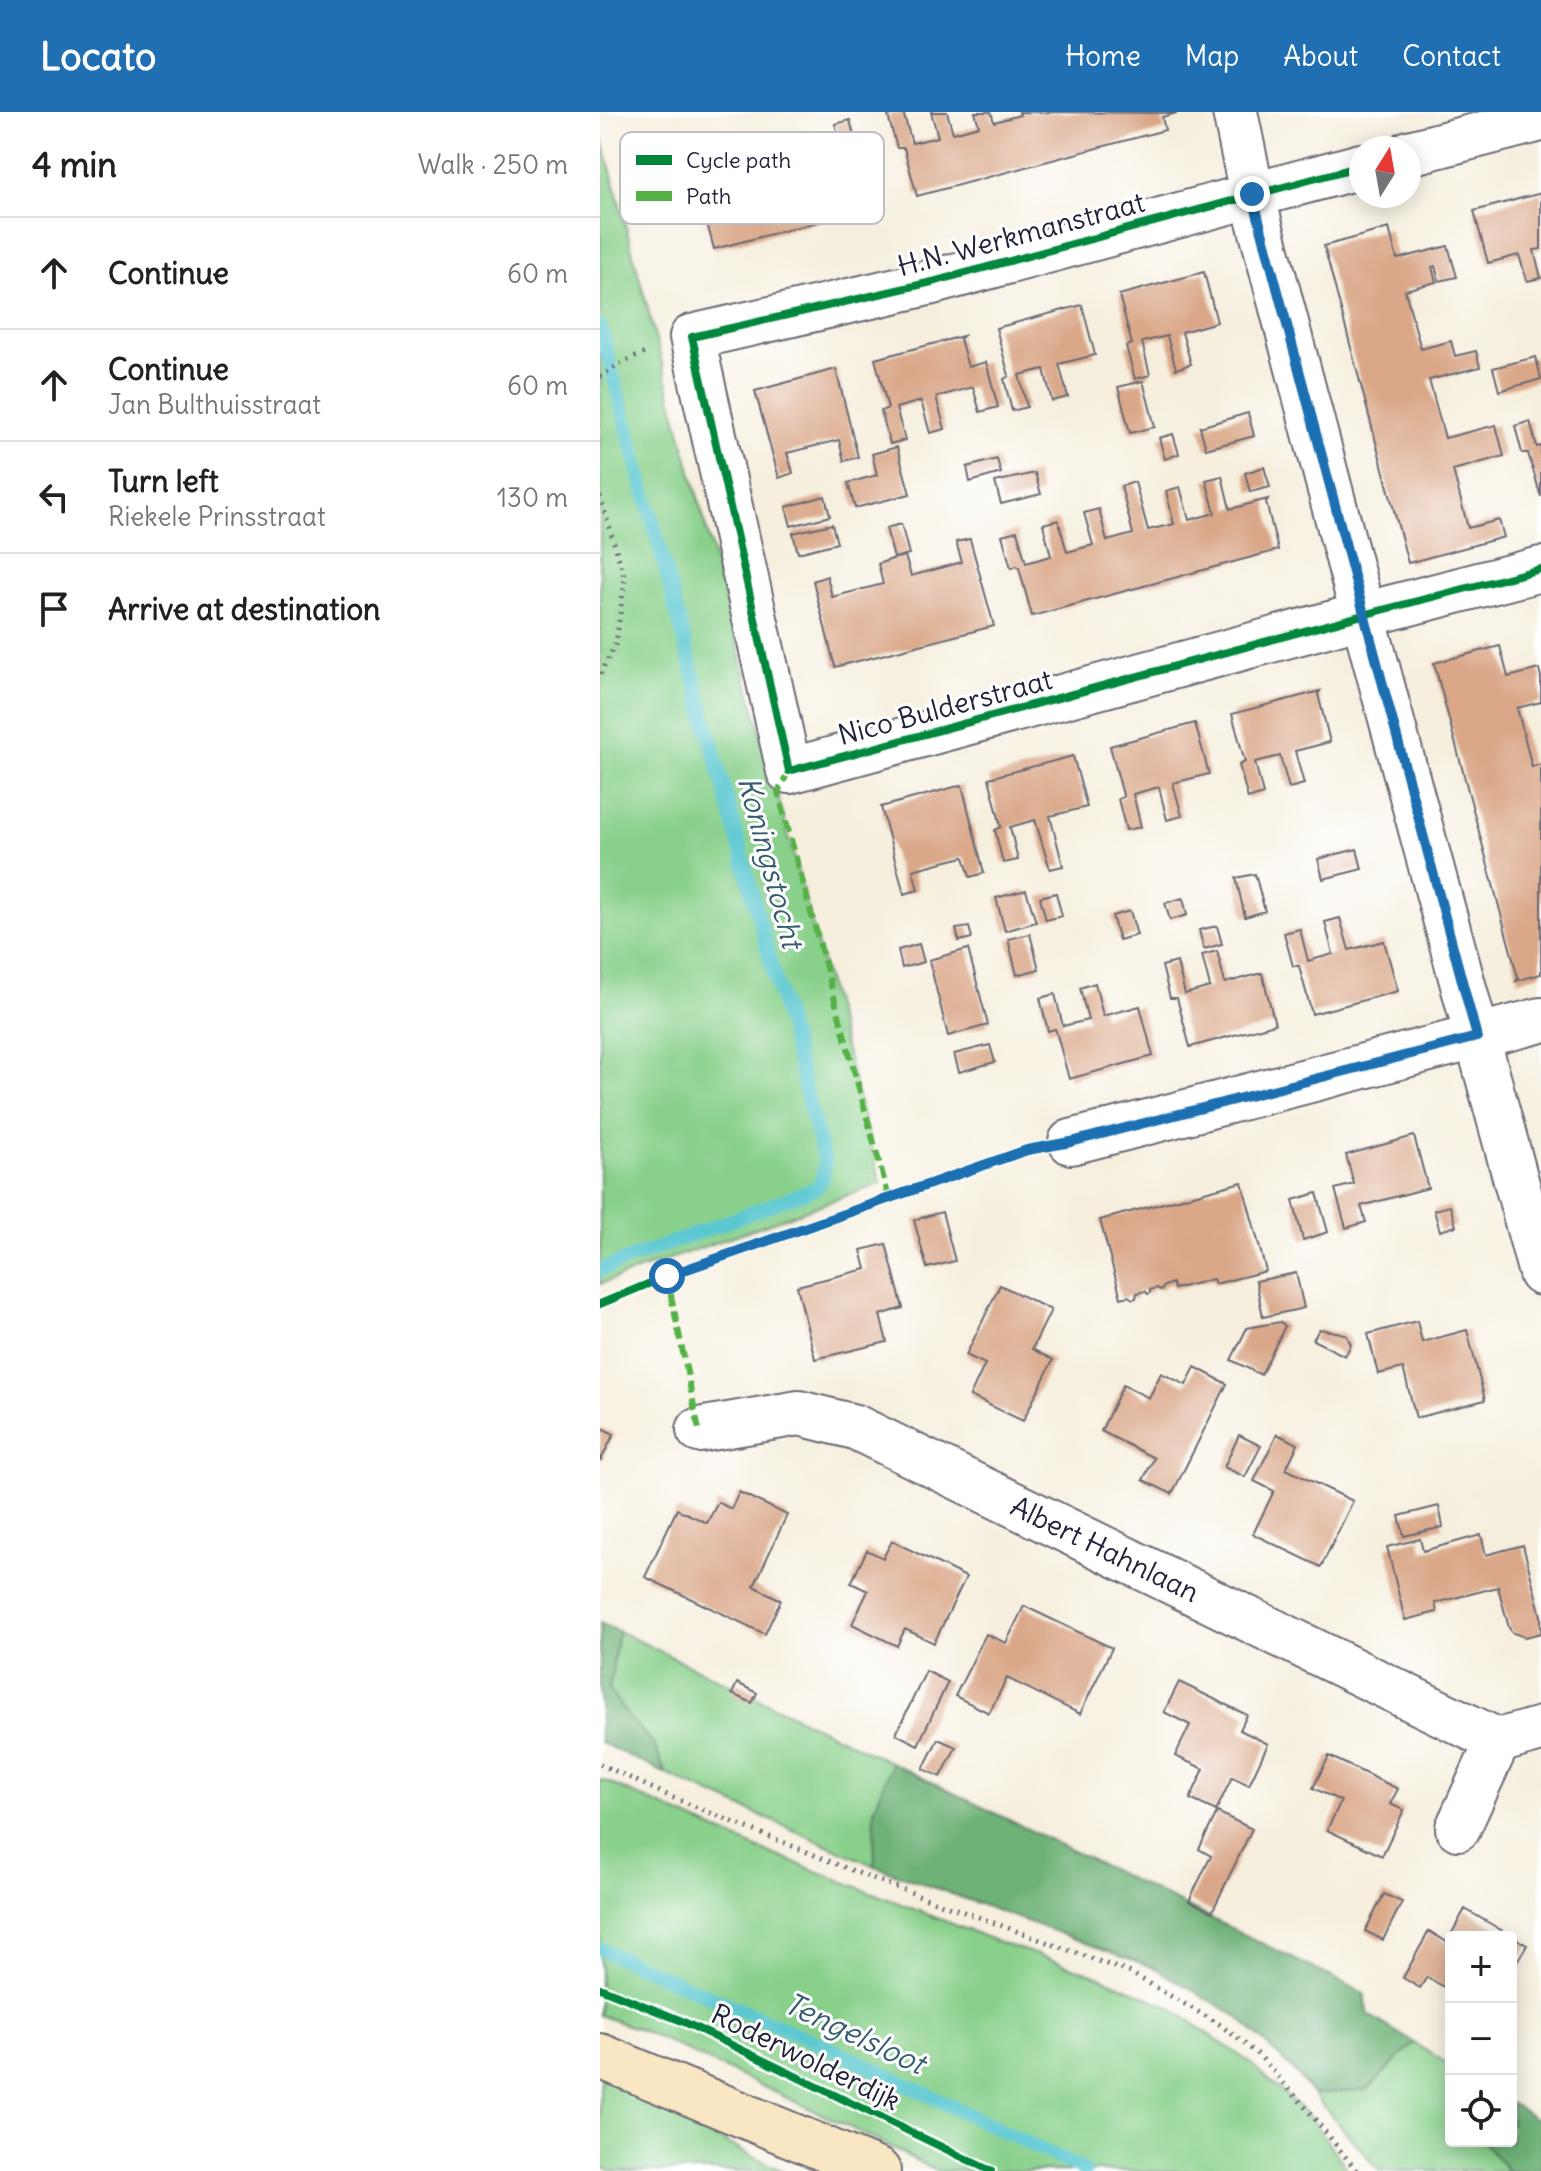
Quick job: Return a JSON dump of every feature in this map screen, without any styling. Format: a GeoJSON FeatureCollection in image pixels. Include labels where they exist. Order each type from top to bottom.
{"type":"FeatureCollection","features":[{"type":"Feature","properties":{"kind":"street"},"geometry":{"type":"LineString","coordinates":[[1235,112],[1252,194],[1541,1273]]}},
{"type":"Feature","properties":{"kind":"street"},"geometry":{"type":"LineString","coordinates":[[1421,150],[1541,119]]}},
{"type":"Feature","properties":{"kind":"street","name":"H.N. Werkmanstraat"},"geometry":{"type":"LineString","coordinates":[[692,337],[932,282],[1349,169]]}},
{"type":"Feature","properties":{"kind":"street","name":"Nico Bulderstraat"},"geometry":{"type":"LineString","coordinates":[[692,337],[789,771],[1541,569]]}},
{"type":"Feature","properties":{"kind":"street"},"geometry":{"type":"LineString","coordinates":[[1071,1142],[1541,1020]]}},
{"type":"Feature","properties":{"kind":"street","name":"Albert Hahnlaan"},"geometry":{"type":"LineString","coordinates":[[699,1430],[799,1413],[855,1427],[1498,1741]]}},
{"type":"Feature","properties":{"kind":"street"},"geometry":{"type":"LineString","coordinates":[[1458,1828],[1498,1741],[1541,1729]]}},
{"type":"Feature","properties":{"kind":"street"},"geometry":{"type":"LineString","coordinates":[[600,2056],[878,2171]]}},
{"type":"Feature","properties":{"kind":"path"},"geometry":{"type":"LineString","coordinates":[[600,377],[620,364]]}},
{"type":"Feature","properties":{"kind":"path"},"geometry":{"type":"LineString","coordinates":[[600,496],[625,579],[616,643],[600,675]]}},
{"type":"Feature","properties":{"kind":"path"},"geometry":{"type":"LineString","coordinates":[[600,1764],[669,1796],[866,1876],[1131,1973],[1219,2024],[1259,2055],[1357,2171]]}},
{"type":"Feature","properties":{"kind":"green space"},"geometry":{"type":"Polygon","coordinates":[[[600,130],[620,205],[620,224],[625,224],[881,1183],[600,1284],[600,130]]]}},
{"type":"Feature","properties":{"kind":"green space"},"geometry":{"type":"Polygon","coordinates":[[[600,1623],[618,1631],[609,1690],[629,1718],[653,1743],[666,1774],[600,1742],[600,1623]]]}},
{"type":"Feature","properties":{"kind":"green space"},"geometry":{"type":"Polygon","coordinates":[[[618,1631],[892,1763],[874,1810],[875,1866],[666,1774],[653,1743],[629,1718],[609,1690],[618,1631]]]}},
{"type":"Feature","properties":{"kind":"green space"},"geometry":{"type":"Polygon","coordinates":[[[892,1763],[1364,1993],[1369,2015],[1414,2043],[1368,2089],[1313,2094],[1293,2070],[1238,2017],[1155,1968],[875,1866],[874,1810],[892,1763]]]}},
{"type":"Feature","properties":{"kind":"green space"},"geometry":{"type":"Polygon","coordinates":[[[600,1779],[752,1846],[996,1941],[1099,1976],[1168,2006],[1249,2062],[1308,2115],[1349,2171],[936,2171],[651,2034],[600,2015],[600,1779]]]}},
{"type":"Feature","properties":{"kind":"green space"},"geometry":{"type":"Polygon","coordinates":[[[1414,2043],[1445,2062],[1445,2147],[1488,2147],[1508,2171],[1380,2171],[1313,2094],[1368,2089],[1414,2043]]]}},
{"type":"Feature","properties":{"kind":"green space"},"geometry":{"type":"Polygon","coordinates":[[[600,2077],[641,2095],[783,2171],[613,2171],[600,2166],[600,2077]]]}},
{"type":"Feature","properties":{"kind":"green space"},"geometry":{"type":"Polygon","coordinates":[[[1517,2107],[1541,2122],[1541,2171],[1508,2171],[1488,2147],[1517,2147],[1517,2107]]]}},
{"type":"Feature","properties":{"kind":"building"},"geometry":{"type":"Polygon","coordinates":[[[903,112],[912,143],[938,137],[931,112],[947,112],[953,133],[979,126],[975,112],[991,112],[994,122],[1020,115],[1019,112],[1177,113],[1162,117],[1165,130],[917,196],[904,148],[897,148],[888,116],[903,112]]]}},
{"type":"Feature","properties":{"kind":"building"},"geometry":{"type":"Polygon","coordinates":[[[850,120],[853,132],[837,132],[835,124],[850,120]]]}},
{"type":"Feature","properties":{"kind":"building"},"geometry":{"type":"Polygon","coordinates":[[[1541,193],[1541,249],[1534,250],[1541,278],[1527,281],[1519,255],[1488,263],[1474,211],[1541,193]]]}},
{"type":"Feature","properties":{"kind":"building"},"geometry":{"type":"Polygon","coordinates":[[[707,224],[810,224],[714,249],[707,224]]]}},
{"type":"Feature","properties":{"kind":"building"},"geometry":{"type":"Polygon","coordinates":[[[1389,228],[1397,259],[1448,246],[1457,277],[1439,281],[1435,266],[1432,267],[1436,282],[1405,290],[1421,349],[1451,341],[1455,356],[1476,351],[1480,367],[1429,380],[1445,438],[1496,425],[1504,456],[1453,470],[1468,528],[1499,520],[1504,537],[1408,563],[1324,246],[1389,228]]]}},
{"type":"Feature","properties":{"kind":"building"},"geometry":{"type":"Polygon","coordinates":[[[1204,272],[1217,322],[1182,332],[1191,364],[1176,369],[1167,336],[1142,342],[1150,375],[1135,379],[1126,346],[1132,344],[1119,295],[1204,272]]]}},
{"type":"Feature","properties":{"kind":"building"},"geometry":{"type":"Polygon","coordinates":[[[1082,305],[1095,355],[1059,364],[1068,397],[1052,401],[1044,369],[1019,375],[1027,407],[1012,411],[1004,379],[1009,376],[996,328],[1082,305]]]}},
{"type":"Feature","properties":{"kind":"building"},"geometry":{"type":"Polygon","coordinates":[[[963,336],[960,339],[968,367],[986,362],[998,407],[980,412],[973,387],[936,397],[945,429],[930,433],[921,401],[896,408],[905,440],[890,444],[881,411],[888,408],[875,359],[963,336]]]}},
{"type":"Feature","properties":{"kind":"building"},"geometry":{"type":"Polygon","coordinates":[[[1536,357],[1541,379],[1499,391],[1493,368],[1536,357]]]}},
{"type":"Feature","properties":{"kind":"building"},"geometry":{"type":"Polygon","coordinates":[[[836,369],[858,457],[844,461],[839,440],[787,453],[793,473],[779,478],[755,391],[836,369]]]}},
{"type":"Feature","properties":{"kind":"building"},"geometry":{"type":"Polygon","coordinates":[[[1143,381],[1155,427],[1130,433],[1118,387],[1143,381]]]}},
{"type":"Feature","properties":{"kind":"building"},"geometry":{"type":"Polygon","coordinates":[[[1248,413],[1254,436],[1206,449],[1200,427],[1248,413]]]}},
{"type":"Feature","properties":{"kind":"building"},"geometry":{"type":"Polygon","coordinates":[[[1530,421],[1537,447],[1541,446],[1541,497],[1528,453],[1522,453],[1515,426],[1530,421]]]}},
{"type":"Feature","properties":{"kind":"building"},"geometry":{"type":"Polygon","coordinates":[[[1173,434],[1179,454],[1165,459],[1159,438],[1173,434]]]}},
{"type":"Feature","properties":{"kind":"building"},"geometry":{"type":"Polygon","coordinates":[[[897,447],[910,494],[855,508],[848,483],[877,475],[872,454],[897,447]]]}},
{"type":"Feature","properties":{"kind":"building"},"geometry":{"type":"Polygon","coordinates":[[[997,459],[1001,473],[970,482],[967,467],[997,459]]]}},
{"type":"Feature","properties":{"kind":"building"},"geometry":{"type":"Polygon","coordinates":[[[1264,467],[1270,487],[1250,492],[1245,473],[1264,467]]]}},
{"type":"Feature","properties":{"kind":"building"},"geometry":{"type":"Polygon","coordinates":[[[1035,473],[1041,494],[1001,504],[995,482],[1035,473]]]}},
{"type":"Feature","properties":{"kind":"building"},"geometry":{"type":"Polygon","coordinates":[[[1222,476],[1230,509],[1268,499],[1266,502],[1278,550],[1032,616],[1019,568],[1011,568],[1002,535],[1017,531],[1026,563],[1051,556],[1043,524],[1058,520],[1067,552],[1093,545],[1084,513],[1099,509],[1107,541],[1133,534],[1121,486],[1135,482],[1148,530],[1174,524],[1166,491],[1180,487],[1189,520],[1215,513],[1206,480],[1222,476]]]}},
{"type":"Feature","properties":{"kind":"building"},"geometry":{"type":"Polygon","coordinates":[[[825,496],[830,516],[791,526],[786,507],[825,496]]]}},
{"type":"Feature","properties":{"kind":"building"},"geometry":{"type":"Polygon","coordinates":[[[832,524],[837,543],[798,553],[793,533],[832,524]]]}},
{"type":"Feature","properties":{"kind":"building"},"geometry":{"type":"Polygon","coordinates":[[[901,524],[909,554],[894,558],[886,528],[901,524]]]}},
{"type":"Feature","properties":{"kind":"building"},"geometry":{"type":"Polygon","coordinates":[[[970,539],[994,626],[835,667],[813,581],[827,576],[832,597],[883,584],[878,564],[905,556],[911,576],[962,562],[956,542],[970,539]]]}},
{"type":"Feature","properties":{"kind":"building"},"geometry":{"type":"Polygon","coordinates":[[[1500,646],[1508,677],[1539,669],[1541,677],[1541,702],[1517,708],[1532,767],[1541,764],[1541,974],[1516,981],[1518,978],[1434,663],[1500,646]]]}},
{"type":"Feature","properties":{"kind":"building"},"geometry":{"type":"Polygon","coordinates":[[[1320,691],[1318,694],[1330,742],[1295,751],[1304,784],[1289,788],[1280,756],[1255,762],[1263,794],[1248,799],[1239,765],[1245,762],[1232,714],[1320,691]]]}},
{"type":"Feature","properties":{"kind":"building"},"geometry":{"type":"Polygon","coordinates":[[[1195,723],[1209,774],[1173,783],[1182,816],[1167,820],[1159,787],[1133,794],[1141,827],[1126,830],[1118,799],[1123,795],[1110,746],[1195,723]]]}},
{"type":"Feature","properties":{"kind":"building"},"geometry":{"type":"Polygon","coordinates":[[[1073,756],[1087,807],[1050,816],[1063,866],[1050,869],[1035,820],[1010,827],[1018,860],[1003,863],[995,830],[1001,827],[989,778],[1073,756]]]}},
{"type":"Feature","properties":{"kind":"building"},"geometry":{"type":"Polygon","coordinates":[[[962,785],[984,873],[970,877],[964,857],[939,863],[913,870],[918,890],[904,894],[881,807],[962,785]]]}},
{"type":"Feature","properties":{"kind":"building"},"geometry":{"type":"Polygon","coordinates":[[[1357,849],[1362,869],[1323,879],[1318,859],[1357,849]]]}},
{"type":"Feature","properties":{"kind":"building"},"geometry":{"type":"Polygon","coordinates":[[[1255,874],[1265,911],[1245,917],[1236,878],[1255,874]]]}},
{"type":"Feature","properties":{"kind":"building"},"geometry":{"type":"Polygon","coordinates":[[[1026,890],[1036,922],[1005,931],[996,898],[1026,890]]]}},
{"type":"Feature","properties":{"kind":"building"},"geometry":{"type":"Polygon","coordinates":[[[1056,893],[1062,916],[1046,920],[1040,897],[1056,893]]]}},
{"type":"Feature","properties":{"kind":"building"},"geometry":{"type":"Polygon","coordinates":[[[1183,898],[1187,915],[1170,920],[1165,903],[1183,898]]]}},
{"type":"Feature","properties":{"kind":"building"},"geometry":{"type":"Polygon","coordinates":[[[1130,911],[1137,935],[1119,940],[1112,916],[1130,911]]]}},
{"type":"Feature","properties":{"kind":"building"},"geometry":{"type":"Polygon","coordinates":[[[1340,918],[1349,950],[1384,941],[1398,991],[1312,1014],[1299,966],[1293,966],[1284,933],[1300,929],[1308,961],[1333,954],[1325,922],[1340,918]]]}},
{"type":"Feature","properties":{"kind":"building"},"geometry":{"type":"Polygon","coordinates":[[[1217,926],[1222,944],[1204,949],[1199,930],[1217,926]]]}},
{"type":"Feature","properties":{"kind":"building"},"geometry":{"type":"Polygon","coordinates":[[[969,927],[972,938],[959,941],[956,929],[969,927]]]}},
{"type":"Feature","properties":{"kind":"building"},"geometry":{"type":"Polygon","coordinates":[[[1030,934],[1039,969],[1017,975],[1008,939],[1030,934]]]}},
{"type":"Feature","properties":{"kind":"building"},"geometry":{"type":"Polygon","coordinates":[[[919,944],[924,962],[902,968],[898,950],[919,944]]]}},
{"type":"Feature","properties":{"kind":"building"},"geometry":{"type":"Polygon","coordinates":[[[968,949],[988,1025],[948,1036],[929,960],[968,949]]]}},
{"type":"Feature","properties":{"kind":"building"},"geometry":{"type":"Polygon","coordinates":[[[1217,951],[1225,983],[1262,973],[1275,1024],[1190,1047],[1177,998],[1170,998],[1162,966],[1177,962],[1185,994],[1210,987],[1202,955],[1217,951]]]}},
{"type":"Feature","properties":{"kind":"building"},"geometry":{"type":"Polygon","coordinates":[[[1095,983],[1103,1016],[1140,1006],[1153,1056],[1069,1079],[1056,1031],[1048,1031],[1040,998],[1055,994],[1063,1026],[1088,1020],[1080,988],[1095,983]]]}},
{"type":"Feature","properties":{"kind":"building"},"geometry":{"type":"Polygon","coordinates":[[[990,1045],[995,1062],[959,1072],[954,1054],[990,1045]]]}},
{"type":"Feature","properties":{"kind":"building"},"geometry":{"type":"Polygon","coordinates":[[[1414,1136],[1428,1188],[1361,1206],[1366,1222],[1346,1228],[1335,1189],[1354,1184],[1346,1155],[1414,1136]]]}},
{"type":"Feature","properties":{"kind":"building"},"geometry":{"type":"Polygon","coordinates":[[[1242,1182],[1266,1271],[1215,1284],[1213,1279],[1174,1289],[1172,1283],[1161,1290],[1150,1290],[1148,1294],[1145,1291],[1137,1293],[1133,1299],[1128,1296],[1121,1298],[1100,1220],[1242,1182]]]}},
{"type":"Feature","properties":{"kind":"building"},"geometry":{"type":"Polygon","coordinates":[[[1317,1193],[1328,1232],[1303,1240],[1293,1200],[1317,1193]]]}},
{"type":"Feature","properties":{"kind":"building"},"geometry":{"type":"Polygon","coordinates":[[[1450,1206],[1456,1226],[1440,1231],[1434,1210],[1450,1206]]]}},
{"type":"Feature","properties":{"kind":"building"},"geometry":{"type":"Polygon","coordinates":[[[942,1212],[955,1261],[927,1268],[914,1220],[942,1212]]]}},
{"type":"Feature","properties":{"kind":"building"},"geometry":{"type":"Polygon","coordinates":[[[886,1244],[903,1308],[880,1315],[887,1342],[815,1359],[797,1286],[866,1269],[861,1250],[886,1244]]]}},
{"type":"Feature","properties":{"kind":"building"},"geometry":{"type":"Polygon","coordinates":[[[1296,1273],[1304,1308],[1263,1317],[1256,1281],[1296,1273]]]}},
{"type":"Feature","properties":{"kind":"building"},"geometry":{"type":"Polygon","coordinates":[[[1000,1285],[1051,1310],[1032,1349],[1053,1360],[1023,1421],[970,1396],[985,1364],[966,1355],[1000,1285]]]}},
{"type":"Feature","properties":{"kind":"building"},"geometry":{"type":"Polygon","coordinates":[[[1417,1321],[1422,1342],[1467,1330],[1485,1400],[1416,1418],[1403,1368],[1378,1374],[1368,1334],[1417,1321]]]}},
{"type":"Feature","properties":{"kind":"building"},"geometry":{"type":"Polygon","coordinates":[[[1280,1322],[1285,1326],[1261,1375],[1231,1360],[1247,1328],[1280,1322]]]}},
{"type":"Feature","properties":{"kind":"building"},"geometry":{"type":"Polygon","coordinates":[[[1319,1329],[1347,1336],[1351,1345],[1345,1356],[1313,1340],[1319,1329]]]}},
{"type":"Feature","properties":{"kind":"building"},"geometry":{"type":"Polygon","coordinates":[[[1195,1367],[1227,1384],[1172,1494],[1143,1480],[1154,1458],[1101,1431],[1123,1385],[1149,1398],[1161,1373],[1186,1385],[1195,1367]]]}},
{"type":"Feature","properties":{"kind":"building"},"geometry":{"type":"Polygon","coordinates":[[[600,1427],[614,1434],[600,1462],[600,1427]]]}},
{"type":"Feature","properties":{"kind":"building"},"geometry":{"type":"Polygon","coordinates":[[[1277,1434],[1298,1444],[1286,1469],[1353,1501],[1321,1567],[1253,1534],[1274,1491],[1254,1481],[1277,1434]]]}},
{"type":"Feature","properties":{"kind":"building"},"geometry":{"type":"Polygon","coordinates":[[[1239,1435],[1261,1446],[1245,1477],[1224,1467],[1239,1435]]]}},
{"type":"Feature","properties":{"kind":"building"},"geometry":{"type":"Polygon","coordinates":[[[739,1492],[787,1515],[754,1586],[781,1600],[765,1634],[645,1577],[677,1509],[707,1523],[718,1502],[731,1509],[739,1492]]]}},
{"type":"Feature","properties":{"kind":"building"},"geometry":{"type":"Polygon","coordinates":[[[1439,1506],[1443,1527],[1404,1536],[1399,1516],[1439,1506]]]}},
{"type":"Feature","properties":{"kind":"building"},"geometry":{"type":"Polygon","coordinates":[[[1481,1535],[1486,1555],[1523,1545],[1541,1616],[1541,1633],[1525,1637],[1513,1633],[1498,1587],[1435,1603],[1437,1612],[1405,1620],[1387,1547],[1420,1539],[1423,1551],[1481,1535]]]}},
{"type":"Feature","properties":{"kind":"building"},"geometry":{"type":"Polygon","coordinates":[[[892,1541],[966,1577],[934,1643],[905,1629],[897,1646],[852,1624],[868,1591],[851,1583],[867,1550],[883,1558],[892,1541]]]}},
{"type":"Feature","properties":{"kind":"building"},"geometry":{"type":"Polygon","coordinates":[[[1024,1606],[1112,1648],[1080,1714],[1007,1678],[989,1713],[955,1696],[986,1634],[1006,1643],[1024,1606]]]}},
{"type":"Feature","properties":{"kind":"building"},"geometry":{"type":"Polygon","coordinates":[[[926,1671],[948,1682],[918,1745],[896,1734],[926,1671]]]}},
{"type":"Feature","properties":{"kind":"building"},"geometry":{"type":"Polygon","coordinates":[[[1179,1682],[1247,1715],[1240,1730],[1268,1744],[1249,1785],[1232,1777],[1216,1811],[1190,1799],[1204,1769],[1175,1756],[1190,1725],[1164,1712],[1179,1682]]]}},
{"type":"Feature","properties":{"kind":"building"},"geometry":{"type":"Polygon","coordinates":[[[737,1683],[757,1693],[752,1703],[732,1694],[737,1683]]]}},
{"type":"Feature","properties":{"kind":"building"},"geometry":{"type":"Polygon","coordinates":[[[938,1739],[956,1747],[941,1777],[923,1769],[938,1739]]]}},
{"type":"Feature","properties":{"kind":"building"},"geometry":{"type":"Polygon","coordinates":[[[1329,1756],[1398,1789],[1390,1804],[1404,1810],[1382,1856],[1327,1830],[1341,1801],[1313,1788],[1329,1756]]]}},
{"type":"Feature","properties":{"kind":"building"},"geometry":{"type":"Polygon","coordinates":[[[1217,1812],[1252,1829],[1212,1912],[1189,1901],[1211,1856],[1199,1849],[1217,1812]]]}},
{"type":"Feature","properties":{"kind":"building"},"geometry":{"type":"Polygon","coordinates":[[[1384,1894],[1402,1902],[1383,1940],[1365,1931],[1384,1894]]]}},
{"type":"Feature","properties":{"kind":"building"},"geometry":{"type":"Polygon","coordinates":[[[1465,1909],[1503,1931],[1453,1931],[1465,1909]]]}},
{"type":"Feature","properties":{"kind":"building"},"geometry":{"type":"Polygon","coordinates":[[[1429,1931],[1445,1941],[1445,1988],[1427,1977],[1420,1988],[1403,1978],[1429,1931]]]}},
{"type":"Feature","properties":{"kind":"building"},"geometry":{"type":"Polygon","coordinates":[[[1517,1939],[1527,1945],[1517,1962],[1517,1939]]]}},
{"type":"Feature","properties":{"kind":"waterway","name":"Koningstocht"},"geometry":{"type":"LineString","coordinates":[[600,326],[825,1164],[822,1179],[816,1188],[600,1270]]}},
{"type":"Feature","properties":{"kind":"waterway","name":"Tengelsloot"},"geometry":{"type":"LineString","coordinates":[[600,1949],[852,2058],[1085,2171]]}},
{"type":"Feature","properties":{"kind":"marked path"},"geometry":{"type":"LineString","coordinates":[[789,771],[778,792],[889,1198]]}},
{"type":"Feature","properties":{"kind":"marked path"},"geometry":{"type":"LineString","coordinates":[[667,1276],[699,1430]]}},
{"type":"Feature","properties":{"kind":"cycle path"},"geometry":{"type":"LineString","coordinates":[[1349,169],[932,282],[692,337],[789,771],[1541,569]]}},
{"type":"Feature","properties":{"kind":"cycle path"},"geometry":{"type":"LineString","coordinates":[[600,1304],[667,1276],[1027,1150],[1071,1142]]}},
{"type":"Feature","properties":{"kind":"cycle path","name":"Roderwolderdijk"},"geometry":{"type":"LineString","coordinates":[[600,1988],[682,2021],[991,2171]]}},
{"type":"Feature","properties":{"kind":"route"},"geometry":{"type":"LineString","coordinates":[[667,1276],[1027,1150],[1071,1142],[1477,1037],[1252,194]]}}]}
